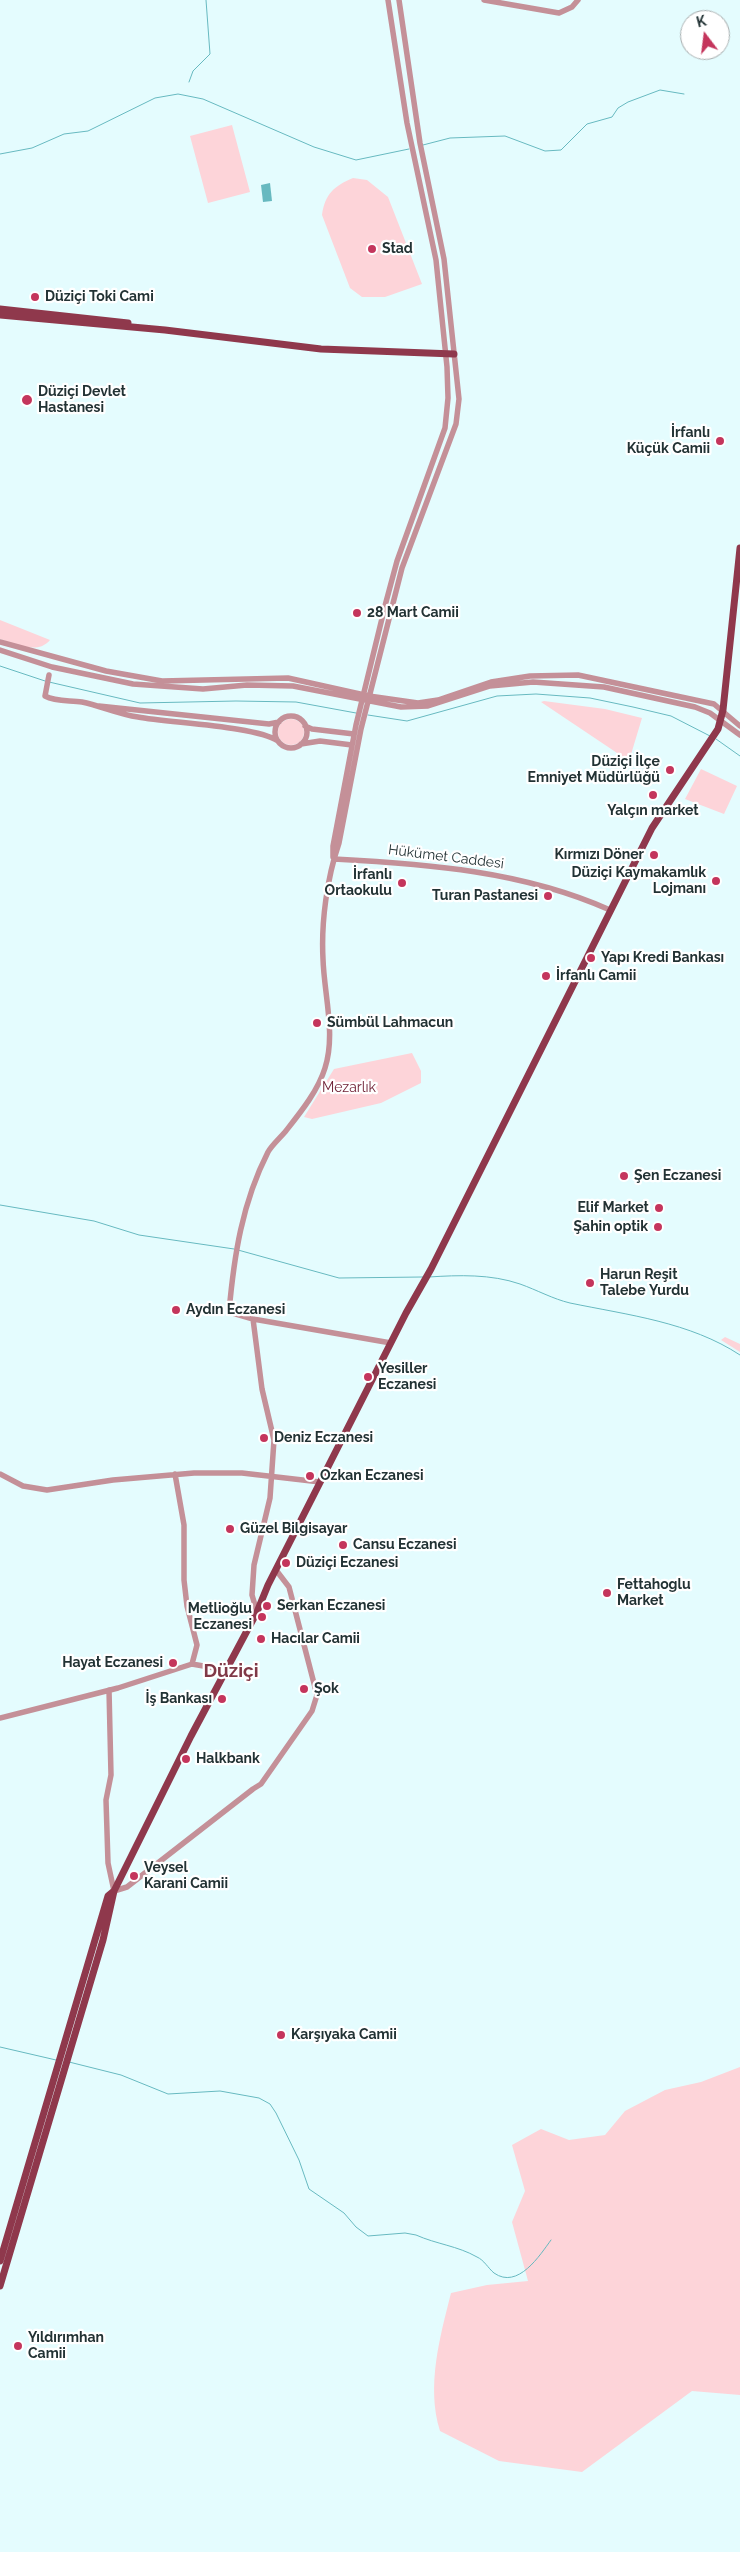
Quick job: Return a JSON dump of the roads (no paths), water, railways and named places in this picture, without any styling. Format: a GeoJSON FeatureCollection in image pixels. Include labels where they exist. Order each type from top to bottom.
{"type":"FeatureCollection","features":[{"type":"Feature","properties":{"kind":"main road"},"geometry":{"type":"LineString","coordinates":[[0,309],[114,320],[165,330]]}},
{"type":"Feature","properties":{"kind":"main road"},"geometry":{"type":"LineString","coordinates":[[0,314],[165,330],[321,349],[454,354]]}},
{"type":"Feature","properties":{"kind":"main road"},"geometry":{"type":"LineString","coordinates":[[0,2286],[108,1896],[114,1891],[257,1612],[320,1482],[430,1269],[652,828],[718,729],[723,710],[740,548]]}},
{"type":"Feature","properties":{"kind":"main road"},"geometry":{"type":"LineString","coordinates":[[0,2261],[64,2060]]}},
{"type":"Feature","properties":{"kind":"street"},"geometry":{"type":"LineString","coordinates":[[366,698],[397,561],[445,428],[448,398],[446,353],[436,260],[413,152],[388,0]]}},
{"type":"Feature","properties":{"kind":"street"},"geometry":{"type":"LineString","coordinates":[[391,1343],[253,1319],[229,1312],[236,1242],[253,1190],[269,1151],[312,1096],[325,1068],[329,1036],[322,958],[325,914],[334,859],[339,844],[358,727],[402,568],[456,424],[459,399],[444,259],[420,142],[399,0]]}},
{"type":"Feature","properties":{"kind":"street"},"geometry":{"type":"LineString","coordinates":[[484,0],[559,13],[572,7],[578,0]]}},
{"type":"Feature","properties":{"kind":"street"},"geometry":{"type":"LineString","coordinates":[[0,642],[97,669],[162,681],[288,678],[401,707],[428,706],[490,686],[533,682],[604,687],[695,708],[720,719],[740,735]]}},
{"type":"Feature","properties":{"kind":"street"},"geometry":{"type":"LineString","coordinates":[[0,650],[52,667],[133,684],[203,689],[247,685],[293,686],[366,698],[424,702],[491,682],[562,674],[578,675],[626,687],[686,697],[714,704],[740,726]]}},
{"type":"Feature","properties":{"kind":"street"},"geometry":{"type":"LineString","coordinates":[[49,675],[44,696],[50,699],[97,706],[269,724],[293,717],[312,729],[354,734]]}},
{"type":"Feature","properties":{"kind":"street"},"geometry":{"type":"LineString","coordinates":[[97,706],[108,711],[130,716],[271,736],[286,747],[320,741],[352,745]]}},
{"type":"Feature","properties":{"kind":"street"},"geometry":{"type":"LineString","coordinates":[[278,741],[275,731],[279,722]]}},
{"type":"Feature","properties":{"kind":"street"},"geometry":{"type":"LineString","coordinates":[[301,744],[306,736],[305,726]]}},
{"type":"Feature","properties":{"kind":"street"},"geometry":{"type":"LineString","coordinates":[[334,859],[333,846],[354,734],[358,727]]}},
{"type":"Feature","properties":{"kind":"street","name":"Hükümet Caddesi"},"geometry":{"type":"LineString","coordinates":[[334,859],[487,872],[580,896],[610,910]]}},
{"type":"Feature","properties":{"kind":"street"},"geometry":{"type":"LineString","coordinates":[[253,1319],[262,1389],[274,1440],[270,1498],[254,1565],[252,1594],[257,1612]]}},
{"type":"Feature","properties":{"kind":"street"},"geometry":{"type":"LineString","coordinates":[[0,1474],[23,1486],[47,1490],[175,1474],[242,1472],[320,1482]]}},
{"type":"Feature","properties":{"kind":"street"},"geometry":{"type":"LineString","coordinates":[[175,1474],[184,1525],[184,1580],[187,1606],[197,1645],[192,1664]]}},
{"type":"Feature","properties":{"kind":"street"},"geometry":{"type":"LineString","coordinates":[[109,1690],[112,1776],[106,1800],[108,1862],[114,1891],[127,1887],[252,1789],[261,1784],[312,1711],[317,1695],[310,1674],[306,1648],[290,1587],[276,1570]]}},
{"type":"Feature","properties":{"kind":"street"},"geometry":{"type":"LineString","coordinates":[[0,1718],[109,1690],[192,1664],[226,1670]]}},
{"type":"Feature","properties":{"kind":"water"},"geometry":{"type":"Polygon","coordinates":[[[270,183],[272,201],[263,202],[261,185],[270,183]]]}},
{"type":"Feature","properties":{"kind":"waterway"},"geometry":{"type":"LineString","coordinates":[[189,82],[193,71],[210,54],[206,0]]}},
{"type":"Feature","properties":{"kind":"waterway"},"geometry":{"type":"LineString","coordinates":[[423,145],[450,138],[505,136],[545,151],[561,150],[587,124],[612,117],[618,108],[628,102],[660,90],[684,94]]}},
{"type":"Feature","properties":{"kind":"waterway"},"geometry":{"type":"LineString","coordinates":[[0,154],[32,148],[64,134],[88,131],[155,98],[178,94],[203,99],[314,147],[356,160],[409,149]]}},
{"type":"Feature","properties":{"kind":"waterway"},"geometry":{"type":"LineString","coordinates":[[0,666],[45,681]]}},
{"type":"Feature","properties":{"kind":"waterway"},"geometry":{"type":"LineString","coordinates":[[49,682],[140,703],[296,702],[356,713]]}},
{"type":"Feature","properties":{"kind":"waterway"},"geometry":{"type":"LineString","coordinates":[[368,715],[407,721],[497,696],[536,694],[590,698],[671,716],[710,736]]}},
{"type":"Feature","properties":{"kind":"waterway"},"geometry":{"type":"LineString","coordinates":[[716,739],[740,756]]}},
{"type":"Feature","properties":{"kind":"waterway"},"geometry":{"type":"LineString","coordinates":[[0,1205],[94,1221],[139,1235],[234,1249]]}},
{"type":"Feature","properties":{"kind":"waterway"},"geometry":{"type":"LineString","coordinates":[[238,1250],[339,1278],[423,1277]]}},
{"type":"Feature","properties":{"kind":"waterway"},"geometry":{"type":"LineString","coordinates":[[429,1277],[475,1276],[498,1278],[526,1286],[570,1303],[680,1327],[721,1344],[740,1355]]}},
{"type":"Feature","properties":{"kind":"waterway"},"geometry":{"type":"LineString","coordinates":[[0,2047],[56,2060]]}},
{"type":"Feature","properties":{"kind":"waterway"},"geometry":{"type":"LineString","coordinates":[[69,2062],[121,2075],[168,2094],[220,2091],[259,2098],[270,2104],[299,2160],[309,2189],[344,2213],[356,2227],[368,2236],[405,2233],[416,2235],[470,2253],[482,2260],[494,2273],[503,2277],[520,2274],[534,2262],[551,2240]]}},
{"type":"Feature","properties":{"kind":"place","name":"Stad"},"geometry":{"type":"Point","coordinates":[372,249]}},
{"type":"Feature","properties":{"kind":"place","name":"Düziçi Toki Cami"},"geometry":{"type":"Point","coordinates":[35,297]}},
{"type":"Feature","properties":{"kind":"place","name":"Düziçi Devlet Hastanesi"},"geometry":{"type":"Point","coordinates":[27,400]}},
{"type":"Feature","properties":{"kind":"place","name":"İrfanlı Küçük Camii"},"geometry":{"type":"Point","coordinates":[720,441]}},
{"type":"Feature","properties":{"kind":"place","name":"28 Mart Camii"},"geometry":{"type":"Point","coordinates":[357,613]}},
{"type":"Feature","properties":{"kind":"place","name":"Düziçi İlçe Emniyet Müdürlüğü"},"geometry":{"type":"Point","coordinates":[670,770]}},
{"type":"Feature","properties":{"kind":"place","name":"Yalçın market"},"geometry":{"type":"Point","coordinates":[653,795]}},
{"type":"Feature","properties":{"kind":"place","name":"Kırmızı Döner"},"geometry":{"type":"Point","coordinates":[654,855]}},
{"type":"Feature","properties":{"kind":"place","name":"Düziçi Kaymakamlık Lojmanı"},"geometry":{"type":"Point","coordinates":[716,881]}},
{"type":"Feature","properties":{"kind":"place","name":"İrfanlı Ortaokulu"},"geometry":{"type":"Point","coordinates":[402,883]}},
{"type":"Feature","properties":{"kind":"place","name":"Turan Pastanesi"},"geometry":{"type":"Point","coordinates":[548,896]}},
{"type":"Feature","properties":{"kind":"place","name":"Yapı Kredi Bankası"},"geometry":{"type":"Point","coordinates":[591,958]}},
{"type":"Feature","properties":{"kind":"place","name":"İrfanlı Camii"},"geometry":{"type":"Point","coordinates":[546,976]}},
{"type":"Feature","properties":{"kind":"place","name":"Sümbül Lahmacun"},"geometry":{"type":"Point","coordinates":[317,1023]}},
{"type":"Feature","properties":{"kind":"place","name":"Şen Eczanesi"},"geometry":{"type":"Point","coordinates":[624,1176]}},
{"type":"Feature","properties":{"kind":"place","name":"Elif Market"},"geometry":{"type":"Point","coordinates":[659,1208]}},
{"type":"Feature","properties":{"kind":"place","name":"Şahin optik"},"geometry":{"type":"Point","coordinates":[658,1227]}},
{"type":"Feature","properties":{"kind":"place","name":"Harun Reşit Talebe Yurdu"},"geometry":{"type":"Point","coordinates":[590,1283]}},
{"type":"Feature","properties":{"kind":"place","name":"Aydın Eczanesi"},"geometry":{"type":"Point","coordinates":[176,1310]}},
{"type":"Feature","properties":{"kind":"place","name":"Yesiller Eczanesi"},"geometry":{"type":"Point","coordinates":[368,1377]}},
{"type":"Feature","properties":{"kind":"place","name":"Deniz Eczanesi"},"geometry":{"type":"Point","coordinates":[264,1438]}},
{"type":"Feature","properties":{"kind":"place","name":"Ozkan Eczanesi"},"geometry":{"type":"Point","coordinates":[310,1476]}},
{"type":"Feature","properties":{"kind":"place","name":"Güzel Bilgisayar"},"geometry":{"type":"Point","coordinates":[230,1529]}},
{"type":"Feature","properties":{"kind":"place","name":"Cansu Eczanesi"},"geometry":{"type":"Point","coordinates":[343,1545]}},
{"type":"Feature","properties":{"kind":"place","name":"Düziçi Eczanesi"},"geometry":{"type":"Point","coordinates":[286,1563]}},
{"type":"Feature","properties":{"kind":"place","name":"Fettahoglu Market"},"geometry":{"type":"Point","coordinates":[607,1593]}},
{"type":"Feature","properties":{"kind":"place","name":"Serkan Eczanesi"},"geometry":{"type":"Point","coordinates":[267,1606]}},
{"type":"Feature","properties":{"kind":"place","name":"Metlioğlu Eczanesi"},"geometry":{"type":"Point","coordinates":[262,1617]}},
{"type":"Feature","properties":{"kind":"place","name":"Hacılar Camii"},"geometry":{"type":"Point","coordinates":[261,1639]}},
{"type":"Feature","properties":{"kind":"place","name":"Hayat Eczanesi"},"geometry":{"type":"Point","coordinates":[173,1663]}},
{"type":"Feature","properties":{"kind":"place","name":"Şok"},"geometry":{"type":"Point","coordinates":[304,1689]}},
{"type":"Feature","properties":{"kind":"place","name":"İş Bankası"},"geometry":{"type":"Point","coordinates":[222,1699]}},
{"type":"Feature","properties":{"kind":"place","name":"Halkbank"},"geometry":{"type":"Point","coordinates":[186,1759]}},
{"type":"Feature","properties":{"kind":"place","name":"Veysel Karani Camii"},"geometry":{"type":"Point","coordinates":[134,1876]}},
{"type":"Feature","properties":{"kind":"place","name":"Karşıyaka Camii"},"geometry":{"type":"Point","coordinates":[281,2035]}},
{"type":"Feature","properties":{"kind":"place","name":"Yıldırımhan Camii"},"geometry":{"type":"Point","coordinates":[18,2346]}},
{"type":"Feature","properties":{"kind":"district","name":"Düziçi"},"geometry":{"type":"Point","coordinates":[231,1671]}},
{"type":"Feature","properties":{"kind":"park label","name":"Mezarlık"},"geometry":{"type":"Point","coordinates":[349,1088]}}]}
